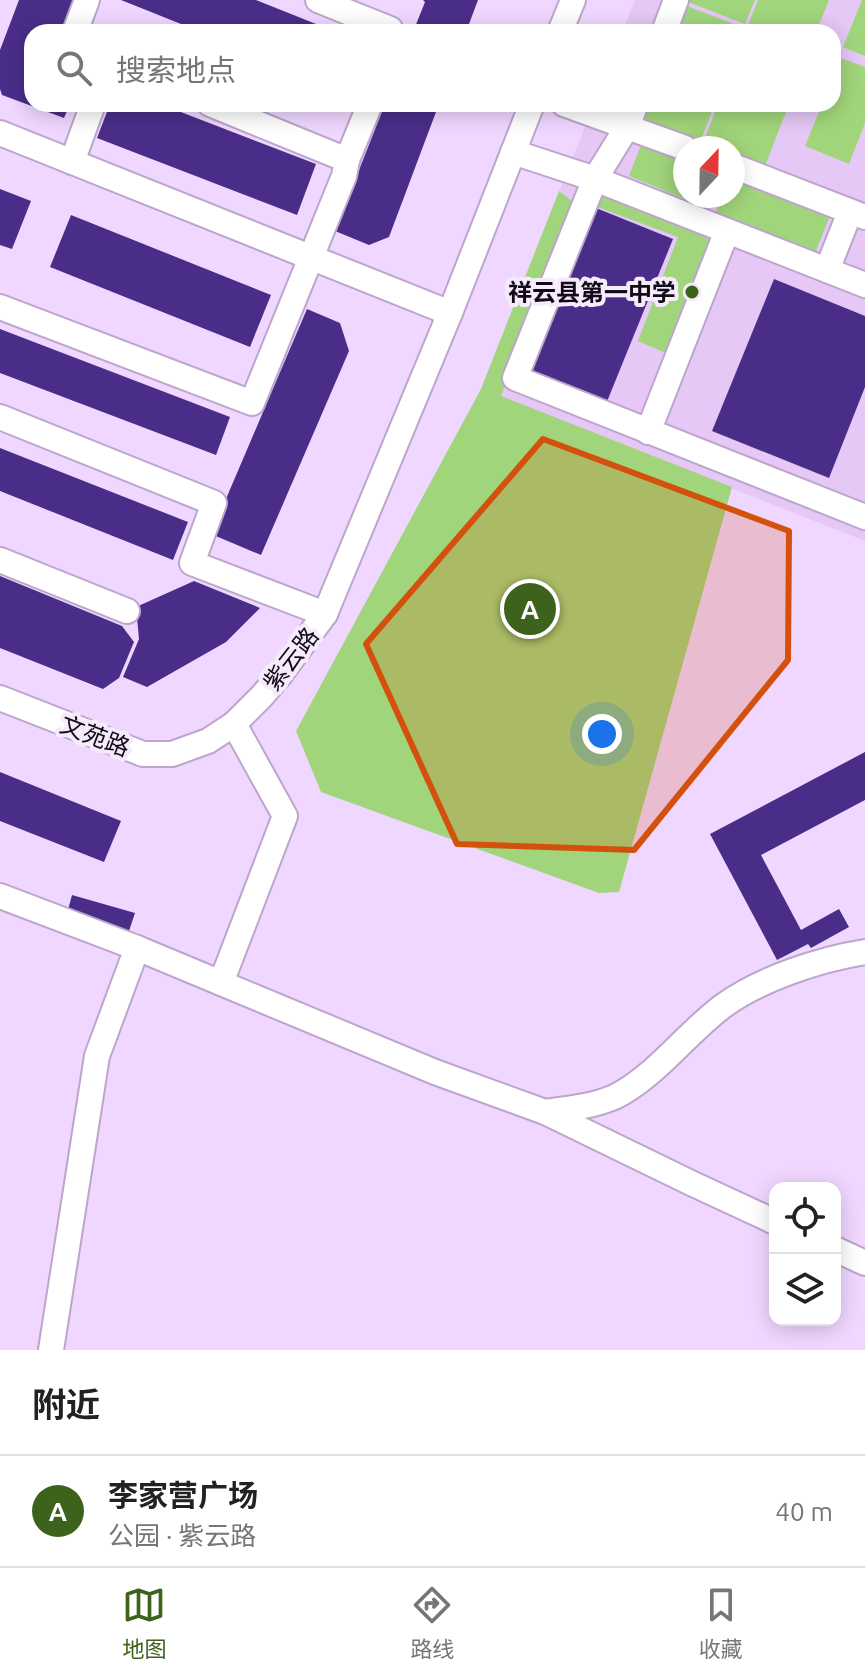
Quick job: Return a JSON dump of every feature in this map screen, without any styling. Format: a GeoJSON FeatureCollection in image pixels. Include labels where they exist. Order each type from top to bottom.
{"type":"FeatureCollection","features":[{"type":"Feature","properties":{"kind":"street"},"geometry":{"type":"LineString","coordinates":[[78,24],[87,0]]}},
{"type":"Feature","properties":{"kind":"street"},"geometry":{"type":"LineString","coordinates":[[318,0],[378,24]]}},
{"type":"Feature","properties":{"kind":"street"},"geometry":{"type":"LineString","coordinates":[[563,24],[573,0]]}},
{"type":"Feature","properties":{"kind":"street"},"geometry":{"type":"LineString","coordinates":[[667,24],[676,0]]}},
{"type":"Feature","properties":{"kind":"street"},"geometry":{"type":"LineString","coordinates":[[72,162],[90,112]]}},
{"type":"Feature","properties":{"kind":"street"},"geometry":{"type":"LineString","coordinates":[[230,112],[347,160]]}},
{"type":"Feature","properties":{"kind":"street"},"geometry":{"type":"LineString","coordinates":[[0,307],[252,403],[367,112]]}},
{"type":"Feature","properties":{"kind":"street","name":"紫云路"},"geometry":{"type":"LineString","coordinates":[[234,724],[280,675],[325,614],[450,313],[529,112]]}},
{"type":"Feature","properties":{"kind":"street"},"geometry":{"type":"LineString","coordinates":[[586,112],[673,144]]}},
{"type":"Feature","properties":{"kind":"street"},"geometry":{"type":"LineString","coordinates":[[633,112],[595,179],[515,378],[648,432],[862,508]]}},
{"type":"Feature","properties":{"kind":"street"},"geometry":{"type":"LineString","coordinates":[[0,133],[450,313]]}},
{"type":"Feature","properties":{"kind":"street"},"geometry":{"type":"LineString","coordinates":[[513,152],[673,200]]}},
{"type":"Feature","properties":{"kind":"street"},"geometry":{"type":"LineString","coordinates":[[745,171],[858,214],[827,270]]}},
{"type":"Feature","properties":{"kind":"street"},"geometry":{"type":"LineString","coordinates":[[700,208],[727,231],[865,285]]}},
{"type":"Feature","properties":{"kind":"street"},"geometry":{"type":"LineString","coordinates":[[648,432],[727,231]]}},
{"type":"Feature","properties":{"kind":"street"},"geometry":{"type":"LineString","coordinates":[[0,417],[214,503],[192,563],[325,614]]}},
{"type":"Feature","properties":{"kind":"street"},"geometry":{"type":"LineString","coordinates":[[0,560],[127,611]]}},
{"type":"Feature","properties":{"kind":"street","name":"文苑路"},"geometry":{"type":"LineString","coordinates":[[0,698],[143,754],[172,754],[208,741],[234,724]]}},
{"type":"Feature","properties":{"kind":"street"},"geometry":{"type":"LineString","coordinates":[[221,983],[285,816],[234,724]]}},
{"type":"Feature","properties":{"kind":"street"},"geometry":{"type":"LineString","coordinates":[[0,896],[137,948],[435,1072],[545,1112],[769,1219]]}},
{"type":"Feature","properties":{"kind":"street"},"geometry":{"type":"LineString","coordinates":[[51,1350],[97,1056],[137,948]]}},
{"type":"Feature","properties":{"kind":"street"},"geometry":{"type":"LineString","coordinates":[[545,1112],[594,1104],[620,1095],[661,1065],[701,1023],[727,1003],[812,963],[865,952]]}},
{"type":"Feature","properties":{"kind":"street"},"geometry":{"type":"LineString","coordinates":[[841,1252],[865,1263]]}},
{"type":"Feature","properties":{"kind":"highlighted area"},"geometry":{"type":"Polygon","coordinates":[[[543,439],[789,531],[788,660],[634,850],[457,844],[366,644],[543,439]]]}},
{"type":"Feature","properties":{"kind":"shaded area","name":"祥云县第一中学"},"geometry":{"type":"Polygon","coordinates":[[[635,0],[865,0],[865,541],[481,389],[591,112],[841,112],[841,24],[625,24],[635,0]]]}},
{"type":"Feature","properties":{"kind":"green space"},"geometry":{"type":"Polygon","coordinates":[[[683,0],[755,0],[745,24],[683,0]]]}},
{"type":"Feature","properties":{"kind":"green space"},"geometry":{"type":"Polygon","coordinates":[[[758,0],[829,0],[819,24],[748,24],[758,0]]]}},
{"type":"Feature","properties":{"kind":"green space"},"geometry":{"type":"Polygon","coordinates":[[[862,0],[865,0],[865,56],[843,47],[862,0]]]}},
{"type":"Feature","properties":{"kind":"green space"},"geometry":{"type":"Polygon","coordinates":[[[682,4],[734,24],[675,24],[682,4]]]}},
{"type":"Feature","properties":{"kind":"green space"},"geometry":{"type":"Polygon","coordinates":[[[841,58],[865,67],[865,123],[849,164],[805,146],[819,112],[841,112],[841,58]]]}},
{"type":"Feature","properties":{"kind":"green space"},"geometry":{"type":"Polygon","coordinates":[[[640,112],[712,112],[702,136],[684,136],[638,118],[640,112]]]}},
{"type":"Feature","properties":{"kind":"green space"},"geometry":{"type":"Polygon","coordinates":[[[715,112],[786,112],[765,166],[745,158],[745,136],[706,136],[715,112]]]}},
{"type":"Feature","properties":{"kind":"green space"},"geometry":{"type":"Polygon","coordinates":[[[643,140],[673,152],[673,194],[629,176],[643,140]]]}},
{"type":"Feature","properties":{"kind":"green space"},"geometry":{"type":"Polygon","coordinates":[[[745,182],[830,216],[815,253],[715,214],[717,208],[745,208],[745,182]]]}},
{"type":"Feature","properties":{"kind":"green space"},"geometry":{"type":"Polygon","coordinates":[[[599,185],[713,234],[673,356],[638,341],[678,237],[592,205],[599,185]]]}},
{"type":"Feature","properties":{"kind":"green space"},"geometry":{"type":"Polygon","coordinates":[[[559,191],[576,204],[501,396],[732,487],[619,892],[599,893],[321,792],[296,731],[481,389],[559,191]]]}},
{"type":"Feature","properties":{"kind":"building"},"geometry":{"type":"Polygon","coordinates":[[[19,0],[78,0],[69,24],[24,24],[24,103],[2,95],[0,50],[19,0]]]}},
{"type":"Feature","properties":{"kind":"building"},"geometry":{"type":"Polygon","coordinates":[[[121,0],[256,0],[316,24],[181,24],[121,0]]]}},
{"type":"Feature","properties":{"kind":"building"},"geometry":{"type":"Polygon","coordinates":[[[423,0],[478,0],[469,24],[416,24],[425,2],[423,0]]]}},
{"type":"Feature","properties":{"kind":"building"},"geometry":{"type":"Polygon","coordinates":[[[48,112],[67,112],[64,118],[48,112]]]}},
{"type":"Feature","properties":{"kind":"building"},"geometry":{"type":"Polygon","coordinates":[[[107,112],[181,112],[316,164],[297,215],[97,138],[107,112]]]}},
{"type":"Feature","properties":{"kind":"building"},"geometry":{"type":"Polygon","coordinates":[[[382,112],[436,112],[389,237],[369,245],[335,231],[382,112]]]}},
{"type":"Feature","properties":{"kind":"building"},"geometry":{"type":"Polygon","coordinates":[[[0,189],[31,201],[12,249],[0,245],[0,189]]]}},
{"type":"Feature","properties":{"kind":"building"},"geometry":{"type":"Polygon","coordinates":[[[596,208],[673,239],[606,404],[529,372],[596,208]]]}},
{"type":"Feature","properties":{"kind":"building"},"geometry":{"type":"Polygon","coordinates":[[[71,215],[271,295],[250,347],[50,267],[71,215]]]}},
{"type":"Feature","properties":{"kind":"building"},"geometry":{"type":"Polygon","coordinates":[[[774,279],[865,316],[865,387],[829,478],[712,431],[774,279]]]}},
{"type":"Feature","properties":{"kind":"building"},"geometry":{"type":"Polygon","coordinates":[[[307,309],[340,323],[349,351],[261,555],[211,534],[307,309]]]}},
{"type":"Feature","properties":{"kind":"building"},"geometry":{"type":"Polygon","coordinates":[[[0,329],[230,417],[216,455],[0,373],[0,329]]]}},
{"type":"Feature","properties":{"kind":"building"},"geometry":{"type":"Polygon","coordinates":[[[0,448],[188,522],[173,560],[0,491],[0,448]]]}},
{"type":"Feature","properties":{"kind":"building"},"geometry":{"type":"Polygon","coordinates":[[[0,576],[122,626],[134,642],[119,678],[103,689],[0,648],[0,576]]]}},
{"type":"Feature","properties":{"kind":"building"},"geometry":{"type":"Polygon","coordinates":[[[194,581],[260,608],[226,642],[147,687],[123,677],[139,639],[136,607],[194,581]]]}},
{"type":"Feature","properties":{"kind":"building"},"geometry":{"type":"Polygon","coordinates":[[[865,752],[865,800],[761,855],[801,930],[839,909],[849,927],[811,948],[808,944],[777,960],[710,834],[865,752]]]}},
{"type":"Feature","properties":{"kind":"building"},"geometry":{"type":"Polygon","coordinates":[[[0,772],[121,821],[104,862],[0,821],[0,772]]]}},
{"type":"Feature","properties":{"kind":"building"},"geometry":{"type":"Polygon","coordinates":[[[72,895],[135,913],[128,934],[66,917],[72,895]]]}},
{"type":"Feature","properties":{"kind":"place","name":"祥云县第一中学"},"geometry":{"type":"Point","coordinates":[692,292]}},
{"type":"Feature","properties":{"kind":"place","name":"李家营广场"},"geometry":{"type":"Point","coordinates":[530,609]}}]}
